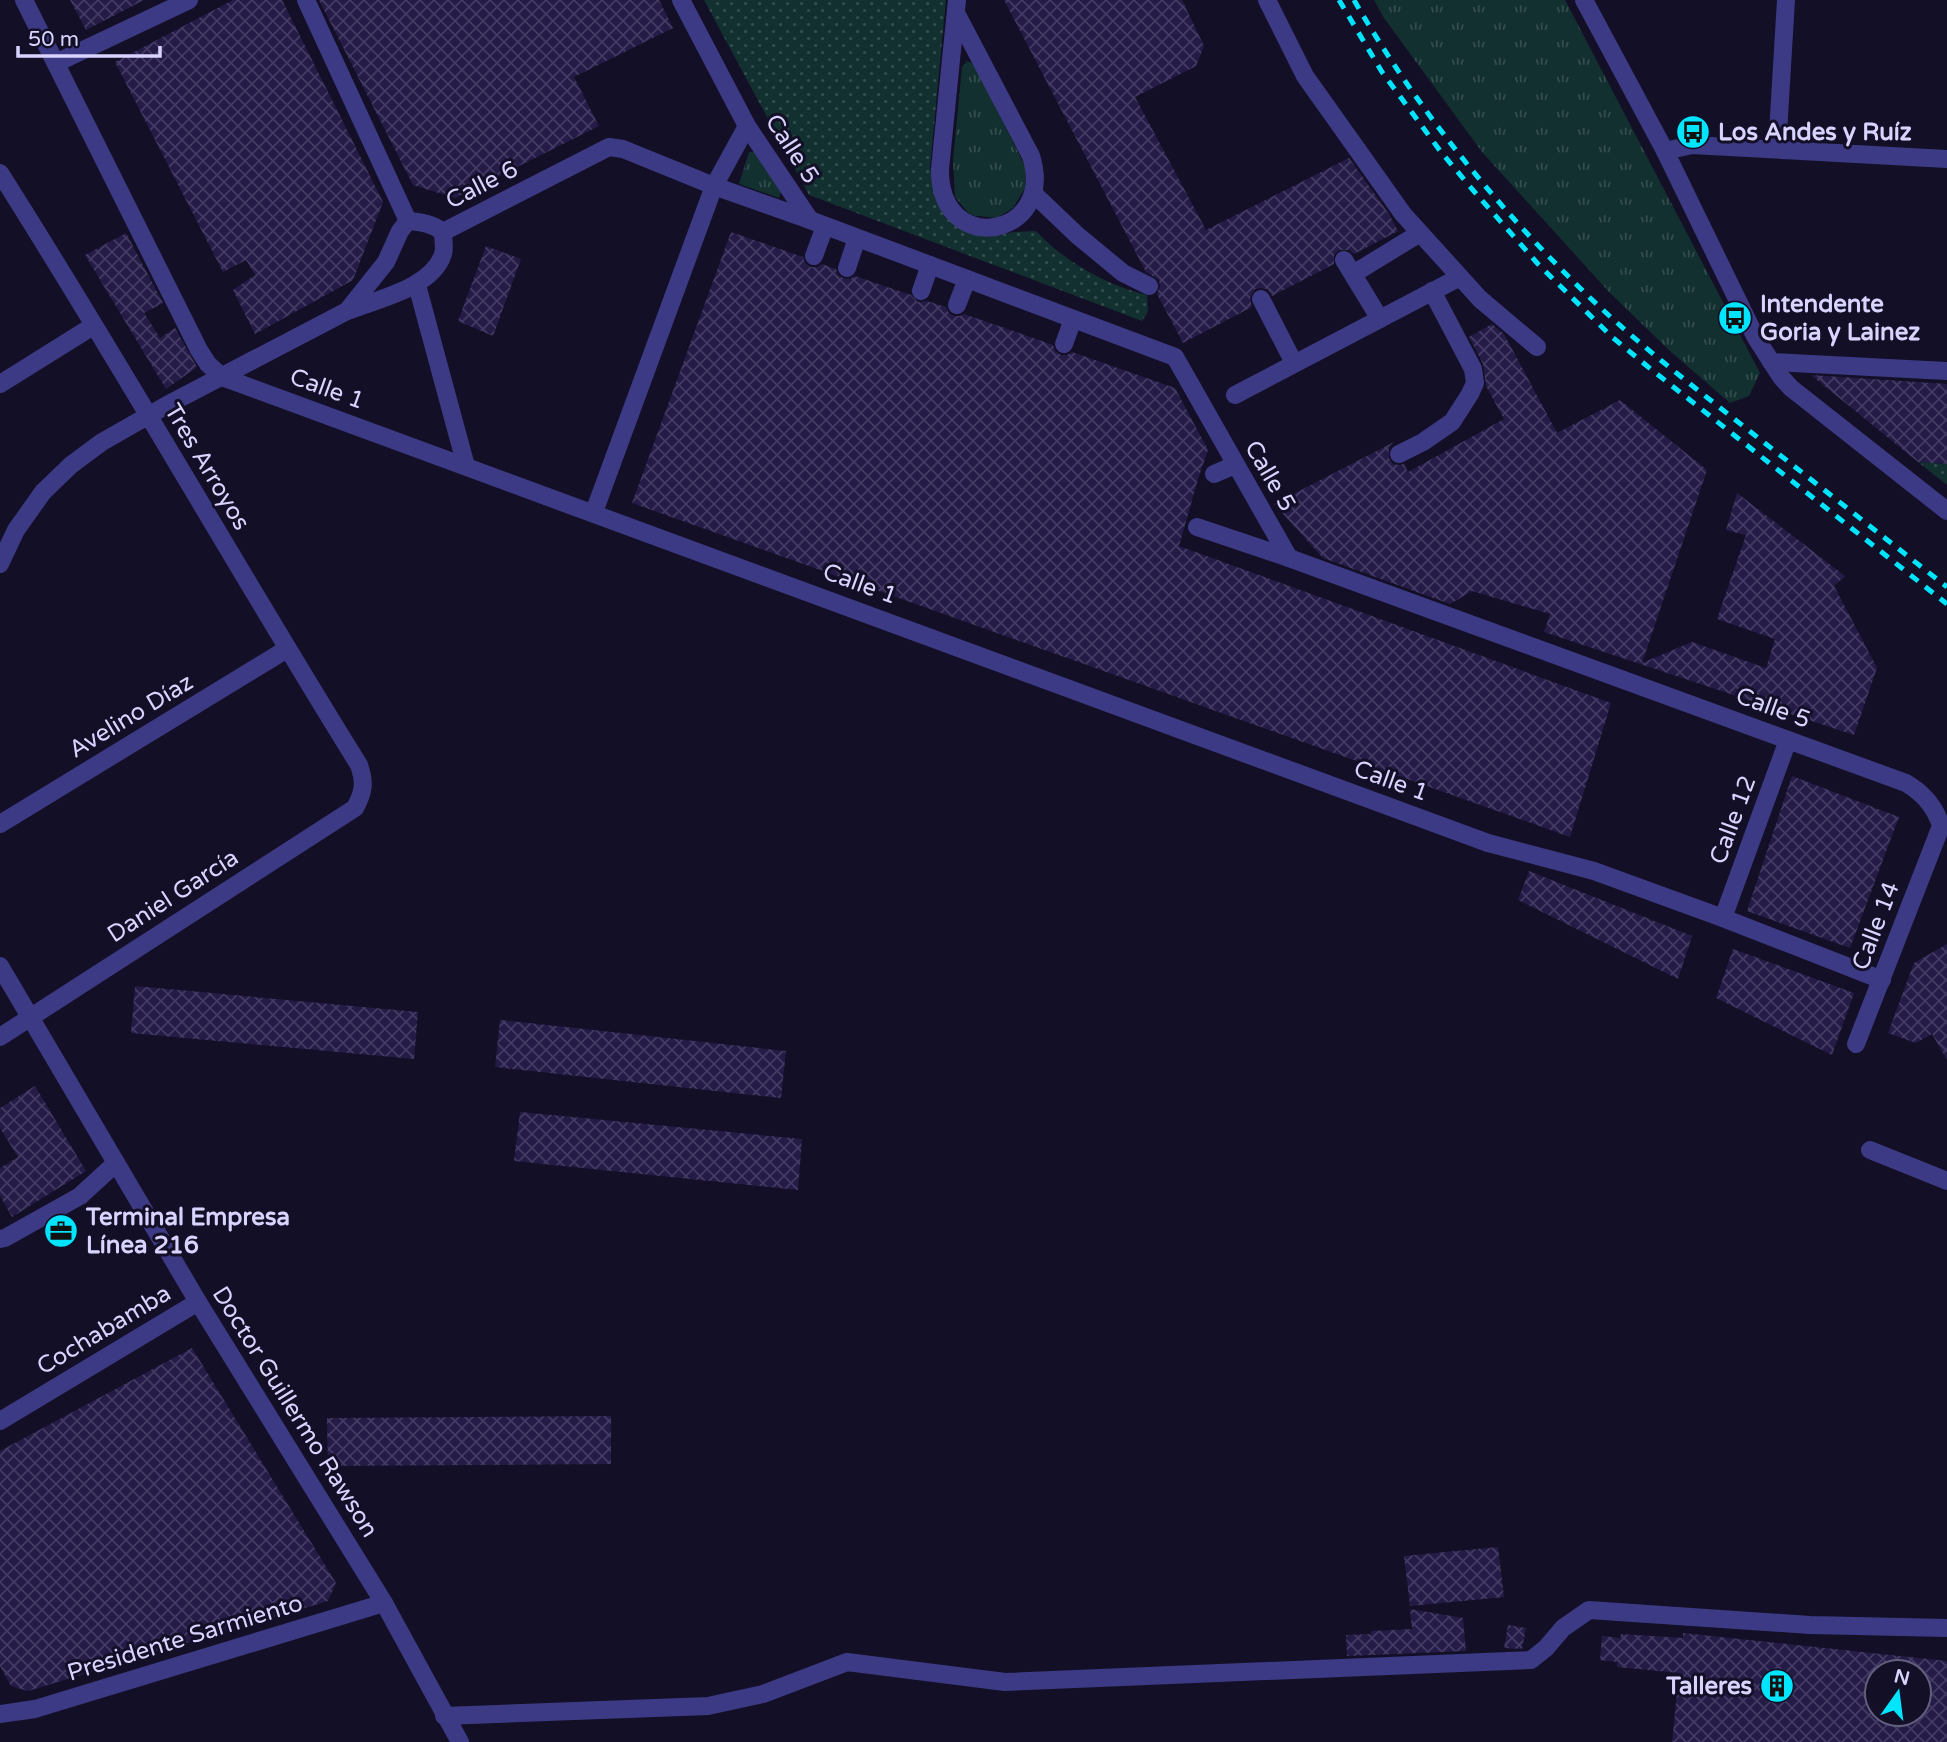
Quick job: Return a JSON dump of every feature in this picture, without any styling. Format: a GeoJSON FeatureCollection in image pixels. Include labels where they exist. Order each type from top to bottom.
{"type":"FeatureCollection","features":[{"type":"Feature","properties":{"kind":"street","name":"Calle 1"},"geometry":{"type":"LineString","coordinates":[[24,0],[199,350],[208,364],[222,377],[1488,842],[1584,868],[1723,918],[1882,981]]}},
{"type":"Feature","properties":{"kind":"street"},"geometry":{"type":"LineString","coordinates":[[56,63],[190,0]]}},
{"type":"Feature","properties":{"kind":"street"},"geometry":{"type":"LineString","coordinates":[[306,0],[408,221],[400,231],[386,262],[347,311]]}},
{"type":"Feature","properties":{"kind":"street","name":"Calle 5"},"geometry":{"type":"LineString","coordinates":[[681,0],[747,126],[818,223],[1175,357],[1289,558],[1906,783],[1921,792],[1937,815],[1941,826]]}},
{"type":"Feature","properties":{"kind":"street"},"geometry":{"type":"LineString","coordinates":[[1267,0],[1305,76],[1403,214],[1480,299],[1537,347]]}},
{"type":"Feature","properties":{"kind":"street"},"geometry":{"type":"LineString","coordinates":[[1584,0],[1665,150],[1756,338],[1771,362],[1791,388],[1947,511]]}},
{"type":"Feature","properties":{"kind":"street"},"geometry":{"type":"LineString","coordinates":[[1777,149],[1786,0]]}},
{"type":"Feature","properties":{"kind":"street"},"geometry":{"type":"LineString","coordinates":[[956,6],[1031,156],[1035,170],[1034,194],[1024,210],[1009,224],[994,229],[977,227],[952,213],[940,182],[956,6]]}},
{"type":"Feature","properties":{"kind":"street"},"geometry":{"type":"LineString","coordinates":[[594,512],[714,186],[747,126]]}},
{"type":"Feature","properties":{"kind":"street"},"geometry":{"type":"LineString","coordinates":[[1665,150],[1692,145],[1947,159]]}},
{"type":"Feature","properties":{"kind":"street","name":"Calle 6"},"geometry":{"type":"LineString","coordinates":[[408,221],[422,222],[443,232],[609,147],[622,149],[714,186],[818,223]]}},
{"type":"Feature","properties":{"kind":"street","name":"Tres Arroyos"},"geometry":{"type":"LineString","coordinates":[[3,184],[149,416],[359,765],[363,790]]}},
{"type":"Feature","properties":{"kind":"street"},"geometry":{"type":"LineString","coordinates":[[1034,194],[1077,235],[1123,273],[1149,286]]}},
{"type":"Feature","properties":{"kind":"street"},"geometry":{"type":"LineString","coordinates":[[814,256],[818,223]]}},
{"type":"Feature","properties":{"kind":"street"},"geometry":{"type":"LineString","coordinates":[[0,564],[28,510],[55,479],[102,442],[347,311],[417,285],[435,268],[442,256],[443,232]]}},
{"type":"Feature","properties":{"kind":"street"},"geometry":{"type":"LineString","coordinates":[[1380,318],[1349,267],[1420,233]]}},
{"type":"Feature","properties":{"kind":"street"},"geometry":{"type":"LineString","coordinates":[[847,268],[857,238]]}},
{"type":"Feature","properties":{"kind":"street"},"geometry":{"type":"LineString","coordinates":[[921,290],[930,265]]}},
{"type":"Feature","properties":{"kind":"street"},"geometry":{"type":"LineString","coordinates":[[1235,395],[1460,276]]}},
{"type":"Feature","properties":{"kind":"street"},"geometry":{"type":"LineString","coordinates":[[957,305],[967,279]]}},
{"type":"Feature","properties":{"kind":"street"},"geometry":{"type":"LineString","coordinates":[[417,285],[466,466]]}},
{"type":"Feature","properties":{"kind":"street"},"geometry":{"type":"LineString","coordinates":[[1399,453],[1423,442],[1452,422],[1475,383],[1473,369],[1432,291]]}},
{"type":"Feature","properties":{"kind":"street"},"geometry":{"type":"LineString","coordinates":[[1262,299],[1294,363]]}},
{"type":"Feature","properties":{"kind":"street"},"geometry":{"type":"LineString","coordinates":[[1064,344],[1073,319]]}},
{"type":"Feature","properties":{"kind":"street"},"geometry":{"type":"LineString","coordinates":[[0,384],[93,326]]}},
{"type":"Feature","properties":{"kind":"street"},"geometry":{"type":"LineString","coordinates":[[1771,362],[1947,371]]}},
{"type":"Feature","properties":{"kind":"street"},"geometry":{"type":"LineString","coordinates":[[1214,474],[1235,465]]}},
{"type":"Feature","properties":{"kind":"street"},"geometry":{"type":"LineString","coordinates":[[1197,527],[1289,558]]}},
{"type":"Feature","properties":{"kind":"street","name":"Avelino Díaz"},"geometry":{"type":"LineString","coordinates":[[0,824],[287,649]]}},
{"type":"Feature","properties":{"kind":"street","name":"Calle 12"},"geometry":{"type":"LineString","coordinates":[[1723,918],[1788,740]]}},
{"type":"Feature","properties":{"kind":"street","name":"Daniel García"},"geometry":{"type":"LineString","coordinates":[[0,1037],[355,808],[363,790]]}},
{"type":"Feature","properties":{"kind":"street","name":"Calle 14"},"geometry":{"type":"LineString","coordinates":[[1856,1044],[1941,826]]}},
{"type":"Feature","properties":{"kind":"street","name":"Doctor Guillermo Rawson"},"geometry":{"type":"LineString","coordinates":[[0,966],[198,1301],[384,1604],[460,1742]]}},
{"type":"Feature","properties":{"kind":"street"},"geometry":{"type":"LineString","coordinates":[[1870,1150],[1947,1181]]}},
{"type":"Feature","properties":{"kind":"street"},"geometry":{"type":"LineString","coordinates":[[2,1236],[80,1196],[117,1163]]}},
{"type":"Feature","properties":{"kind":"street","name":"Cochabamba"},"geometry":{"type":"LineString","coordinates":[[0,1421],[198,1301]]}},
{"type":"Feature","properties":{"kind":"street","name":"Presidente Sarmiento"},"geometry":{"type":"LineString","coordinates":[[2,1711],[35,1709],[384,1604]]}},
{"type":"Feature","properties":{"kind":"street"},"geometry":{"type":"LineString","coordinates":[[444,1716],[708,1706],[763,1694],[847,1661],[1005,1682],[1531,1660],[1546,1648],[1563,1628],[1589,1610],[1810,1625],[1947,1628]]}},
{"type":"Feature","properties":{"kind":"green space"},"geometry":{"type":"Polygon","coordinates":[[[704,0],[946,0],[930,167],[934,187],[944,211],[954,225],[988,237],[1036,231],[1060,253],[1087,271],[1116,285],[1147,295],[1148,312],[1142,321],[809,195],[704,0]]]}},
{"type":"Feature","properties":{"kind":"green space"},"geometry":{"type":"Polygon","coordinates":[[[1374,0],[1565,0],[1760,373],[1749,396],[1730,403],[1670,351],[1609,292],[1482,152],[1384,18],[1374,0]]]}},
{"type":"Feature","properties":{"kind":"green space"},"geometry":{"type":"Polygon","coordinates":[[[967,61],[974,64],[1026,168],[1025,188],[1013,208],[997,218],[970,215],[955,197],[953,160],[962,67],[967,61]]]}},
{"type":"Feature","properties":{"kind":"green space"},"geometry":{"type":"Polygon","coordinates":[[[749,152],[756,152],[781,192],[779,198],[739,184],[749,152]]]}},
{"type":"Feature","properties":{"kind":"green space"},"geometry":{"type":"Polygon","coordinates":[[[1918,462],[1947,464],[1947,485],[1918,462]]]}},
{"type":"Feature","properties":{"kind":"building"},"geometry":{"type":"Polygon","coordinates":[[[70,0],[144,0],[86,30],[70,0]]]}},
{"type":"Feature","properties":{"kind":"building"},"geometry":{"type":"Polygon","coordinates":[[[233,0],[282,0],[383,202],[353,280],[255,334],[233,290],[255,275],[246,260],[223,272],[115,62],[233,0]]]}},
{"type":"Feature","properties":{"kind":"building"},"geometry":{"type":"Polygon","coordinates":[[[319,0],[659,0],[673,28],[574,77],[599,126],[455,198],[413,185],[319,0]]]}},
{"type":"Feature","properties":{"kind":"building"},"geometry":{"type":"Polygon","coordinates":[[[1004,0],[1182,0],[1204,46],[1196,66],[1135,97],[1206,230],[1349,158],[1398,231],[1354,254],[1349,250],[1339,250],[1334,255],[1334,264],[1272,296],[1267,289],[1255,289],[1250,298],[1252,307],[1183,343],[1157,294],[1159,280],[1146,272],[1004,0]]]}},
{"type":"Feature","properties":{"kind":"building"},"geometry":{"type":"Polygon","coordinates":[[[731,232],[803,257],[805,263],[811,267],[822,264],[836,269],[838,275],[843,278],[850,279],[855,276],[911,295],[918,302],[927,301],[946,307],[954,316],[964,314],[1053,345],[1055,351],[1061,355],[1072,352],[1175,388],[1208,450],[1179,546],[1611,703],[1570,837],[632,503],[731,232]]]}},
{"type":"Feature","properties":{"kind":"building"},"geometry":{"type":"Polygon","coordinates":[[[126,233],[163,303],[144,313],[160,338],[175,328],[197,367],[166,389],[85,255],[126,233]]]}},
{"type":"Feature","properties":{"kind":"building"},"geometry":{"type":"Polygon","coordinates":[[[486,246],[521,259],[493,336],[458,321],[486,246]]]}},
{"type":"Feature","properties":{"kind":"building"},"geometry":{"type":"Polygon","coordinates":[[[1492,324],[1504,334],[1557,433],[1620,400],[1707,470],[1642,663],[1692,642],[1766,668],[1775,639],[1717,619],[1746,535],[1726,530],[1737,493],[1845,576],[1834,586],[1877,668],[1854,735],[1544,632],[1550,614],[1472,591],[1450,604],[1323,558],[1274,504],[1394,442],[1389,448],[1389,458],[1393,464],[1404,464],[1408,472],[1504,419],[1486,386],[1483,364],[1469,337],[1492,324]]]}},
{"type":"Feature","properties":{"kind":"building"},"geometry":{"type":"Polygon","coordinates":[[[1811,375],[1947,384],[1947,464],[1918,462],[1811,375]]]}},
{"type":"Feature","properties":{"kind":"building"},"geometry":{"type":"Polygon","coordinates":[[[1792,776],[1899,817],[1850,948],[1747,911],[1792,776]]]}},
{"type":"Feature","properties":{"kind":"building"},"geometry":{"type":"Polygon","coordinates":[[[1529,871],[1692,936],[1678,979],[1518,900],[1529,871]]]}},
{"type":"Feature","properties":{"kind":"building"},"geometry":{"type":"Polygon","coordinates":[[[1947,944],[1947,1060],[1932,1034],[1916,1043],[1888,1033],[1914,963],[1947,944]]]}},
{"type":"Feature","properties":{"kind":"building"},"geometry":{"type":"Polygon","coordinates":[[[1733,949],[1854,993],[1832,1055],[1716,998],[1733,949]]]}},
{"type":"Feature","properties":{"kind":"building"},"geometry":{"type":"Polygon","coordinates":[[[135,986],[418,1012],[414,1059],[131,1033],[135,986]]]}},
{"type":"Feature","properties":{"kind":"building"},"geometry":{"type":"Polygon","coordinates":[[[500,1020],[786,1051],[781,1098],[495,1067],[500,1020]]]}},
{"type":"Feature","properties":{"kind":"building"},"geometry":{"type":"Polygon","coordinates":[[[35,1086],[86,1171],[12,1217],[0,1196],[0,1168],[18,1157],[0,1128],[0,1108],[35,1086]]]}},
{"type":"Feature","properties":{"kind":"building"},"geometry":{"type":"Polygon","coordinates":[[[520,1112],[802,1139],[798,1190],[514,1161],[520,1112]]]}},
{"type":"Feature","properties":{"kind":"building"},"geometry":{"type":"Polygon","coordinates":[[[192,1348],[336,1583],[328,1601],[28,1691],[11,1686],[0,1666],[0,1451],[192,1348]]]}},
{"type":"Feature","properties":{"kind":"building"},"geometry":{"type":"Polygon","coordinates":[[[611,1416],[611,1464],[328,1466],[327,1418],[611,1416]]]}},
{"type":"Feature","properties":{"kind":"building"},"geometry":{"type":"Polygon","coordinates":[[[1498,1547],[1504,1597],[1410,1606],[1404,1556],[1498,1547]]]}},
{"type":"Feature","properties":{"kind":"building"},"geometry":{"type":"Polygon","coordinates":[[[1410,1609],[1463,1618],[1466,1651],[1347,1656],[1346,1635],[1412,1629],[1410,1609]]]}},
{"type":"Feature","properties":{"kind":"building"},"geometry":{"type":"Polygon","coordinates":[[[1508,1625],[1526,1628],[1522,1649],[1504,1648],[1508,1625]]]}},
{"type":"Feature","properties":{"kind":"building","name":"Talleres"},"geometry":{"type":"Polygon","coordinates":[[[1683,1633],[1919,1658],[1863,1658],[1863,1728],[1933,1728],[1933,1660],[1947,1661],[1947,1742],[1672,1742],[1679,1673],[1617,1667],[1617,1662],[1600,1660],[1602,1636],[1620,1638],[1621,1634],[1683,1638],[1683,1633]]]}},
{"type":"Feature","properties":{"kind":"railway"},"geometry":{"type":"LineString","coordinates":[[1339,0],[1382,72],[1441,152],[1538,264],[1612,337],[1947,604]]}},
{"type":"Feature","properties":{"kind":"railway"},"geometry":{"type":"LineString","coordinates":[[1354,0],[1403,78],[1458,152],[1518,223],[1582,290],[1665,364],[1947,587]]}},
{"type":"Feature","properties":{"kind":"place","name":"Los Andes y Ruíz"},"geometry":{"type":"Point","coordinates":[1693,132]}},
{"type":"Feature","properties":{"kind":"place","name":"Intendente Goria y Lainez"},"geometry":{"type":"Point","coordinates":[1735,318]}},
{"type":"Feature","properties":{"kind":"place","name":"Terminal Empresa Línea 216"},"geometry":{"type":"Point","coordinates":[61,1231]}},
{"type":"Feature","properties":{"kind":"place","name":"Talleres"},"geometry":{"type":"Point","coordinates":[1777,1686]}}]}
